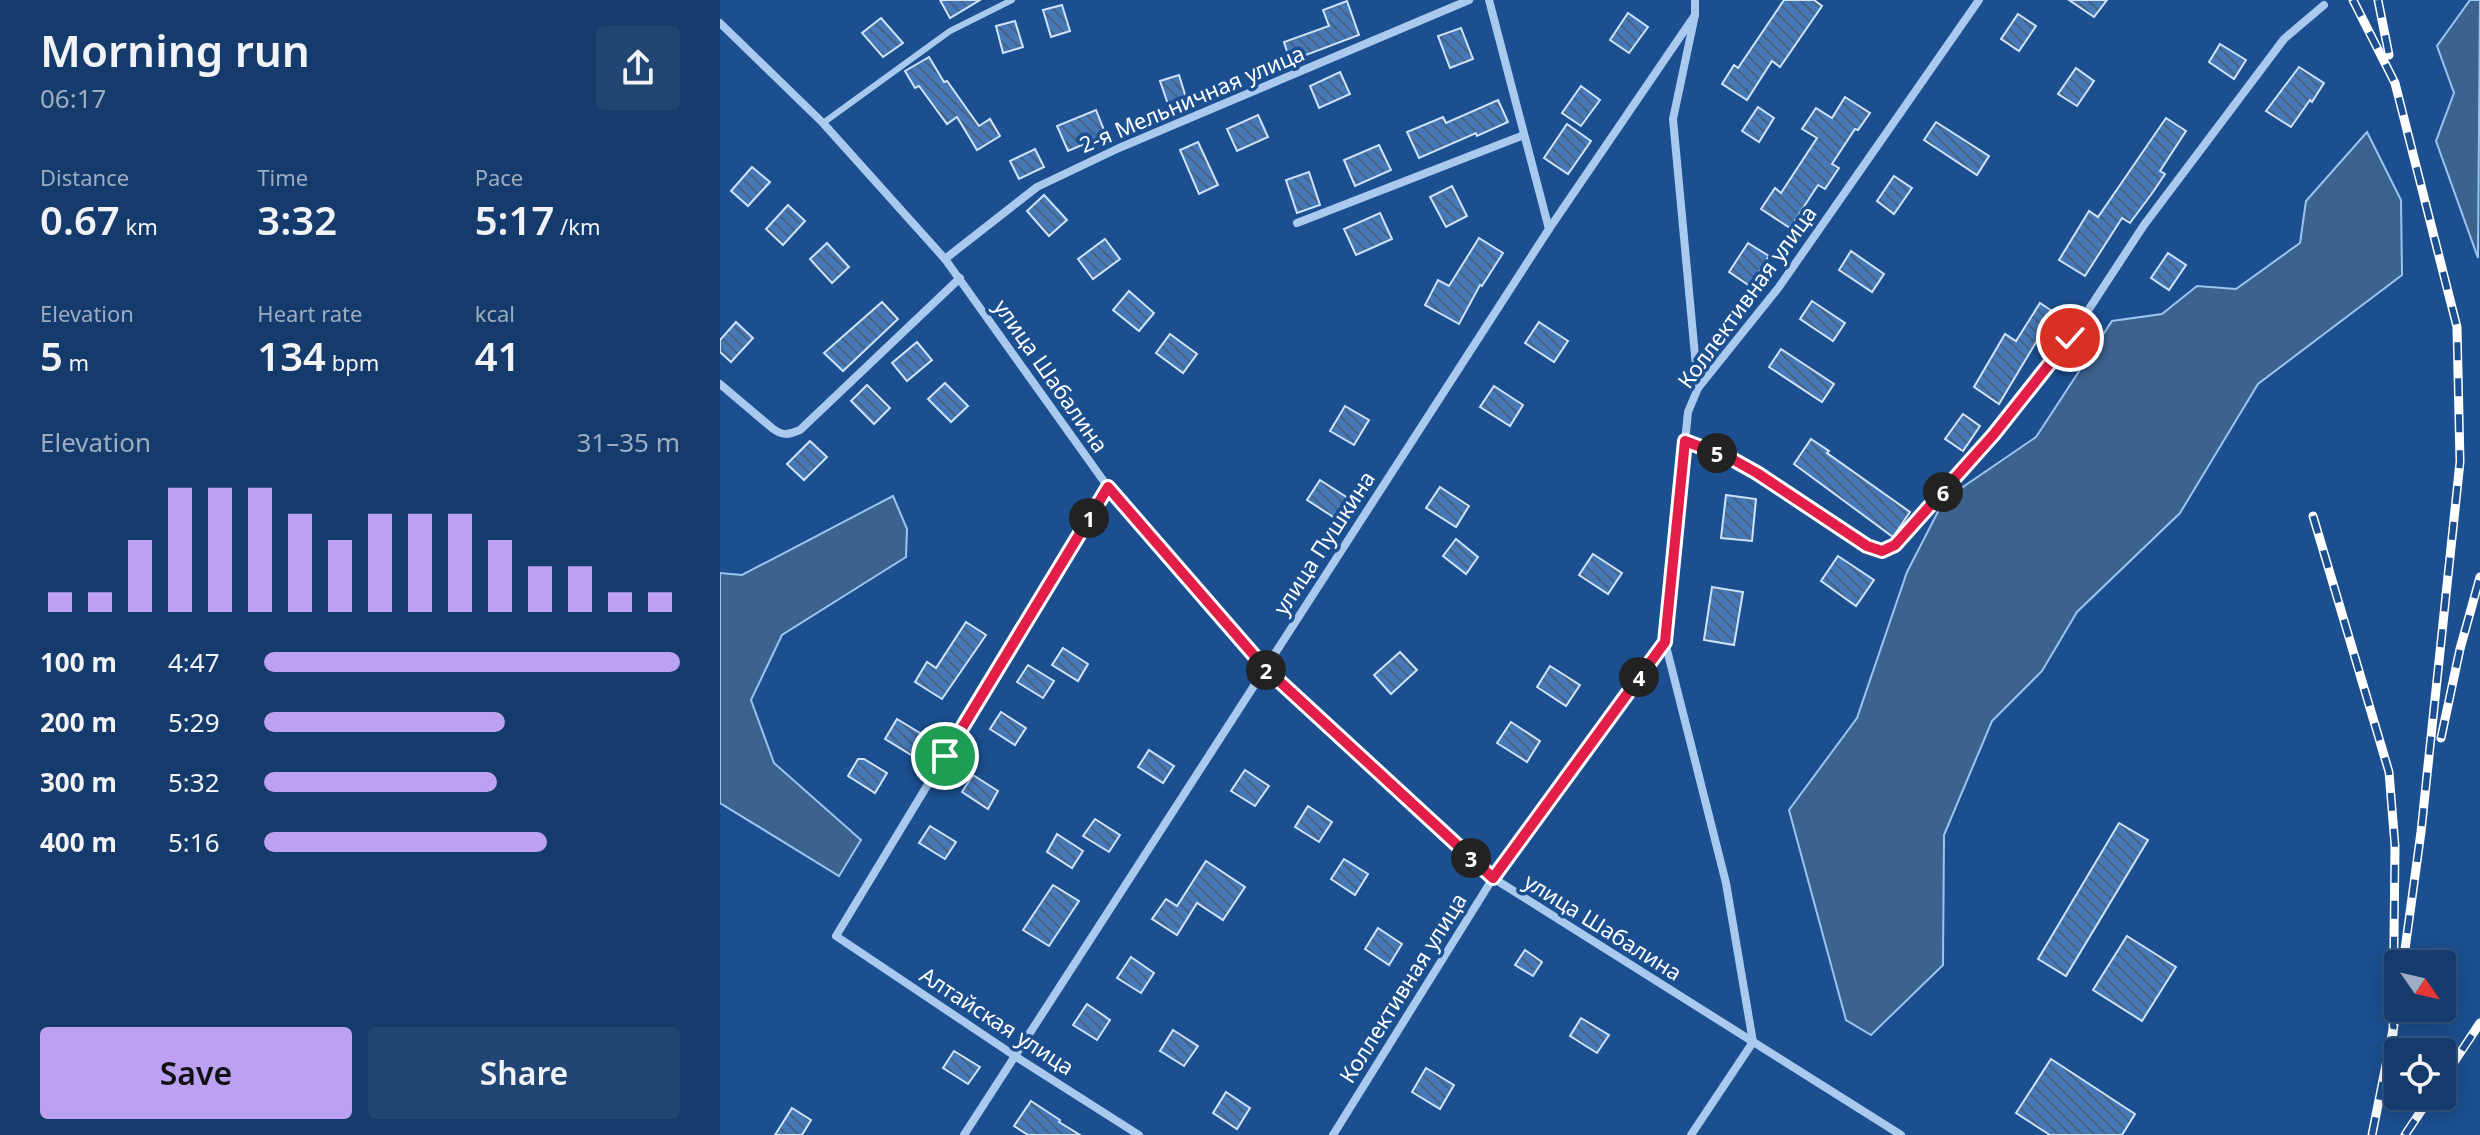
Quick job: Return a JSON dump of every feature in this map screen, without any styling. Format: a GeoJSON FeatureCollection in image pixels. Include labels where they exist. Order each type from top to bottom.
{"type":"FeatureCollection","features":[{"type":"Feature","properties":{"kind":"street","name":"2-я Мельничная улица"},"geometry":{"type":"LineString","coordinates":[[945,259],[1037,187],[1119,148],[1469,0]]}},
{"type":"Feature","properties":{"kind":"street"},"geometry":{"type":"LineString","coordinates":[[1489,0],[1549,229]]}},
{"type":"Feature","properties":{"kind":"street"},"geometry":{"type":"LineString","coordinates":[[1695,0],[1695,15],[1673,119],[1698,388]]}},
{"type":"Feature","properties":{"kind":"street","name":"Коллективная улица"},"geometry":{"type":"LineString","coordinates":[[1333,1135],[1493,878],[1665,642],[1688,412],[1698,388],[1779,287],[1979,0]]}},
{"type":"Feature","properties":{"kind":"street"},"geometry":{"type":"LineString","coordinates":[[1685,441],[1732,459],[1757,473],[1867,546],[1882,551],[1895,545],[1994,434],[2070,338],[2144,225],[2284,39],[2324,5]]}},
{"type":"Feature","properties":{"kind":"street","name":"улица Пушкина"},"geometry":{"type":"LineString","coordinates":[[964,1135],[1549,229],[1695,15]]}},
{"type":"Feature","properties":{"kind":"street","name":"улица Шабалина"},"geometry":{"type":"LineString","coordinates":[[720,23],[823,123],[945,259],[1108,487],[1265,668],[1493,878],[1901,1135]]}},
{"type":"Feature","properties":{"kind":"street"},"geometry":{"type":"LineString","coordinates":[[1297,223],[1524,135]]}},
{"type":"Feature","properties":{"kind":"street"},"geometry":{"type":"LineString","coordinates":[[720,384],[780,434],[789,435],[800,430],[960,278]]}},
{"type":"Feature","properties":{"kind":"street","name":"Алтайская улица"},"geometry":{"type":"LineString","coordinates":[[1108,487],[836,936],[1139,1135]]}},
{"type":"Feature","properties":{"kind":"street"},"geometry":{"type":"LineString","coordinates":[[1665,642],[1726,883],[1753,1042],[1691,1135]]}},
{"type":"Feature","properties":{"kind":"lane"},"geometry":{"type":"LineString","coordinates":[[823,123],[950,31],[1012,0]]}},
{"type":"Feature","properties":{"kind":"water"},"geometry":{"type":"Polygon","coordinates":[[[2470,0],[2480,0],[2478,258],[2436,141],[2454,93],[2437,46],[2470,0]]]}},
{"type":"Feature","properties":{"kind":"water"},"geometry":{"type":"Polygon","coordinates":[[[2367,132],[2401,200],[2402,275],[2258,384],[2180,513],[2077,612],[2042,671],[1992,721],[1944,835],[1943,965],[1871,1035],[1846,1020],[1789,810],[1857,718],[1907,572],[1944,500],[2036,437],[2112,321],[2162,314],[2197,286],[2236,289],[2300,243],[2306,201],[2367,132]]]}},
{"type":"Feature","properties":{"kind":"water"},"geometry":{"type":"Polygon","coordinates":[[[893,496],[907,529],[906,557],[782,635],[751,700],[774,763],[861,840],[839,876],[720,803],[720,573],[742,575],[893,496]]]}},
{"type":"Feature","properties":{"kind":"building"},"geometry":{"type":"Polygon","coordinates":[[[940,0],[980,0],[950,18],[940,0]]]}},
{"type":"Feature","properties":{"kind":"building"},"geometry":{"type":"Polygon","coordinates":[[[1784,0],[1814,0],[1822,6],[1780,67],[1772,61],[1747,100],[1722,84],[1734,65],[1738,68],[1784,0]]]}},
{"type":"Feature","properties":{"kind":"building"},"geometry":{"type":"Polygon","coordinates":[[[2069,0],[2107,0],[2094,17],[2069,0]]]}},
{"type":"Feature","properties":{"kind":"building"},"geometry":{"type":"Polygon","coordinates":[[[1347,1],[1359,35],[1290,61],[1284,42],[1329,26],[1323,10],[1347,1]]]}},
{"type":"Feature","properties":{"kind":"building"},"geometry":{"type":"Polygon","coordinates":[[[1062,5],[1070,31],[1051,37],[1043,10],[1062,5]]]}},
{"type":"Feature","properties":{"kind":"building"},"geometry":{"type":"Polygon","coordinates":[[[1628,13],[1648,27],[1629,53],[1610,40],[1628,13]]]}},
{"type":"Feature","properties":{"kind":"building"},"geometry":{"type":"Polygon","coordinates":[[[2018,14],[2036,26],[2019,51],[2001,39],[2018,14]]]}},
{"type":"Feature","properties":{"kind":"building"},"geometry":{"type":"Polygon","coordinates":[[[881,18],[903,43],[883,57],[862,33],[881,18]]]}},
{"type":"Feature","properties":{"kind":"building"},"geometry":{"type":"Polygon","coordinates":[[[1015,21],[1023,47],[1003,53],[996,26],[1015,21]]]}},
{"type":"Feature","properties":{"kind":"building"},"geometry":{"type":"Polygon","coordinates":[[[1461,28],[1473,59],[1450,68],[1438,36],[1461,28]]]}},
{"type":"Feature","properties":{"kind":"building"},"geometry":{"type":"Polygon","coordinates":[[[2220,44],[2246,60],[2234,79],[2209,62],[2220,44]]]}},
{"type":"Feature","properties":{"kind":"building"},"geometry":{"type":"Polygon","coordinates":[[[929,57],[944,82],[947,81],[979,126],[990,119],[1000,136],[977,150],[957,117],[947,124],[919,86],[915,88],[905,71],[929,57]]]}},
{"type":"Feature","properties":{"kind":"building"},"geometry":{"type":"Polygon","coordinates":[[[2299,67],[2324,83],[2291,127],[2266,111],[2299,67]]]}},
{"type":"Feature","properties":{"kind":"building"},"geometry":{"type":"Polygon","coordinates":[[[2076,68],[2094,81],[2077,106],[2058,94],[2076,68]]]}},
{"type":"Feature","properties":{"kind":"building"},"geometry":{"type":"Polygon","coordinates":[[[1340,72],[1350,94],[1319,108],[1310,86],[1340,72]]]}},
{"type":"Feature","properties":{"kind":"building"},"geometry":{"type":"Polygon","coordinates":[[[1179,75],[1187,101],[1169,107],[1160,81],[1179,75]]]}},
{"type":"Feature","properties":{"kind":"building"},"geometry":{"type":"Polygon","coordinates":[[[1581,86],[1600,100],[1581,126],[1562,113],[1581,86]]]}},
{"type":"Feature","properties":{"kind":"building"},"geometry":{"type":"Polygon","coordinates":[[[1845,97],[1870,113],[1858,130],[1855,129],[1832,164],[1839,168],[1825,189],[1818,185],[1790,228],[1761,209],[1775,188],[1781,193],[1817,138],[1802,129],[1816,108],[1832,118],[1845,97]]]}},
{"type":"Feature","properties":{"kind":"building"},"geometry":{"type":"Polygon","coordinates":[[[1498,100],[1508,122],[1419,158],[1407,132],[1443,117],[1446,123],[1498,100]]]}},
{"type":"Feature","properties":{"kind":"building"},"geometry":{"type":"Polygon","coordinates":[[[1758,107],[1774,118],[1759,142],[1742,131],[1758,107]]]}},
{"type":"Feature","properties":{"kind":"building"},"geometry":{"type":"Polygon","coordinates":[[[1096,110],[1106,135],[1068,151],[1057,126],[1096,110]]]}},
{"type":"Feature","properties":{"kind":"building"},"geometry":{"type":"Polygon","coordinates":[[[1258,115],[1268,137],[1237,151],[1227,129],[1258,115]]]}},
{"type":"Feature","properties":{"kind":"building"},"geometry":{"type":"Polygon","coordinates":[[[2166,118],[2186,131],[2160,171],[2165,174],[2130,223],[2122,218],[2085,276],[2059,260],[2089,211],[2098,217],[2166,118]]]}},
{"type":"Feature","properties":{"kind":"building"},"geometry":{"type":"Polygon","coordinates":[[[1936,122],[1989,156],[1977,175],[1924,140],[1936,122]]]}},
{"type":"Feature","properties":{"kind":"building"},"geometry":{"type":"Polygon","coordinates":[[[1567,124],[1591,141],[1568,174],[1544,158],[1567,124]]]}},
{"type":"Feature","properties":{"kind":"building"},"geometry":{"type":"Polygon","coordinates":[[[1198,142],[1218,185],[1199,194],[1180,150],[1198,142]]]}},
{"type":"Feature","properties":{"kind":"building"},"geometry":{"type":"Polygon","coordinates":[[[1379,145],[1391,170],[1355,186],[1344,160],[1379,145]]]}},
{"type":"Feature","properties":{"kind":"building"},"geometry":{"type":"Polygon","coordinates":[[[1035,149],[1044,167],[1019,179],[1010,161],[1035,149]]]}},
{"type":"Feature","properties":{"kind":"building"},"geometry":{"type":"Polygon","coordinates":[[[752,167],[770,182],[748,206],[731,191],[752,167]]]}},
{"type":"Feature","properties":{"kind":"building"},"geometry":{"type":"Polygon","coordinates":[[[1309,172],[1320,205],[1297,213],[1286,180],[1309,172]]]}},
{"type":"Feature","properties":{"kind":"building"},"geometry":{"type":"Polygon","coordinates":[[[1894,176],[1912,188],[1894,214],[1877,201],[1894,176]]]}},
{"type":"Feature","properties":{"kind":"building"},"geometry":{"type":"Polygon","coordinates":[[[1452,186],[1467,216],[1446,227],[1430,197],[1452,186]]]}},
{"type":"Feature","properties":{"kind":"building"},"geometry":{"type":"Polygon","coordinates":[[[1044,195],[1067,220],[1049,236],[1027,211],[1044,195]]]}},
{"type":"Feature","properties":{"kind":"building"},"geometry":{"type":"Polygon","coordinates":[[[788,205],[805,221],[783,245],[766,229],[788,205]]]}},
{"type":"Feature","properties":{"kind":"building"},"geometry":{"type":"Polygon","coordinates":[[[1380,213],[1392,239],[1356,255],[1344,229],[1380,213]]]}},
{"type":"Feature","properties":{"kind":"building"},"geometry":{"type":"Polygon","coordinates":[[[1479,238],[1503,253],[1480,285],[1459,324],[1425,305],[1438,280],[1449,286],[1479,238]]]}},
{"type":"Feature","properties":{"kind":"building"},"geometry":{"type":"Polygon","coordinates":[[[1105,239],[1120,259],[1093,279],[1078,259],[1105,239]]]}},
{"type":"Feature","properties":{"kind":"building"},"geometry":{"type":"Polygon","coordinates":[[[827,243],[849,267],[832,283],[810,259],[827,243]]]}},
{"type":"Feature","properties":{"kind":"building"},"geometry":{"type":"Polygon","coordinates":[[[1748,243],[1769,256],[1750,286],[1729,272],[1748,243]]]}},
{"type":"Feature","properties":{"kind":"building"},"geometry":{"type":"Polygon","coordinates":[[[1851,251],[1884,274],[1872,292],[1839,270],[1851,251]]]}},
{"type":"Feature","properties":{"kind":"building"},"geometry":{"type":"Polygon","coordinates":[[[2168,253],[2186,265],[2169,290],[2151,278],[2168,253]]]}},
{"type":"Feature","properties":{"kind":"building"},"geometry":{"type":"Polygon","coordinates":[[[1129,291],[1154,313],[1139,331],[1113,310],[1129,291]]]}},
{"type":"Feature","properties":{"kind":"building"},"geometry":{"type":"Polygon","coordinates":[[[1812,301],[1845,323],[1833,341],[1800,319],[1812,301]]]}},
{"type":"Feature","properties":{"kind":"building"},"geometry":{"type":"Polygon","coordinates":[[[882,302],[898,319],[843,371],[824,353],[882,302]]]}},
{"type":"Feature","properties":{"kind":"building"},"geometry":{"type":"Polygon","coordinates":[[[2040,303],[2058,315],[2041,341],[2038,339],[1999,404],[1974,387],[2005,334],[2016,341],[2040,303]]]}},
{"type":"Feature","properties":{"kind":"building"},"geometry":{"type":"Polygon","coordinates":[[[736,322],[753,338],[731,362],[720,352],[720,340],[736,322]]]}},
{"type":"Feature","properties":{"kind":"building"},"geometry":{"type":"Polygon","coordinates":[[[1539,322],[1568,341],[1554,362],[1525,343],[1539,322]]]}},
{"type":"Feature","properties":{"kind":"building"},"geometry":{"type":"Polygon","coordinates":[[[1170,334],[1197,354],[1183,373],[1156,353],[1170,334]]]}},
{"type":"Feature","properties":{"kind":"building"},"geometry":{"type":"Polygon","coordinates":[[[917,342],[932,360],[907,381],[892,363],[917,342]]]}},
{"type":"Feature","properties":{"kind":"building"},"geometry":{"type":"Polygon","coordinates":[[[1781,349],[1834,384],[1822,402],[1769,367],[1781,349]]]}},
{"type":"Feature","properties":{"kind":"building"},"geometry":{"type":"Polygon","coordinates":[[[945,383],[968,406],[951,422],[928,399],[945,383]]]}},
{"type":"Feature","properties":{"kind":"building"},"geometry":{"type":"Polygon","coordinates":[[[867,385],[890,408],[874,424],[851,401],[867,385]]]}},
{"type":"Feature","properties":{"kind":"building"},"geometry":{"type":"Polygon","coordinates":[[[1494,386],[1523,405],[1510,426],[1480,407],[1494,386]]]}},
{"type":"Feature","properties":{"kind":"building"},"geometry":{"type":"Polygon","coordinates":[[[1345,406],[1369,420],[1354,445],[1330,431],[1345,406]]]}},
{"type":"Feature","properties":{"kind":"building"},"geometry":{"type":"Polygon","coordinates":[[[1963,414],[1980,426],[1963,451],[1945,439],[1963,414]]]}},
{"type":"Feature","properties":{"kind":"building"},"geometry":{"type":"Polygon","coordinates":[[[1811,439],[1910,512],[1893,537],[1794,464],[1811,439]]]}},
{"type":"Feature","properties":{"kind":"building"},"geometry":{"type":"Polygon","coordinates":[[[810,441],[827,457],[804,480],[787,464],[810,441]]]}},
{"type":"Feature","properties":{"kind":"building"},"geometry":{"type":"Polygon","coordinates":[[[1320,480],[1348,498],[1335,518],[1307,500],[1320,480]]]}},
{"type":"Feature","properties":{"kind":"building"},"geometry":{"type":"Polygon","coordinates":[[[1440,487],[1469,506],[1456,527],[1426,508],[1440,487]]]}},
{"type":"Feature","properties":{"kind":"building"},"geometry":{"type":"Polygon","coordinates":[[[1726,495],[1756,499],[1752,541],[1721,538],[1726,495]]]}},
{"type":"Feature","properties":{"kind":"building"},"geometry":{"type":"Polygon","coordinates":[[[1456,539],[1478,557],[1466,574],[1443,556],[1456,539]]]}},
{"type":"Feature","properties":{"kind":"building"},"geometry":{"type":"Polygon","coordinates":[[[1593,554],[1622,573],[1608,594],[1579,575],[1593,554]]]}},
{"type":"Feature","properties":{"kind":"building"},"geometry":{"type":"Polygon","coordinates":[[[1838,556],[1874,580],[1856,606],[1821,581],[1838,556]]]}},
{"type":"Feature","properties":{"kind":"building"},"geometry":{"type":"Polygon","coordinates":[[[1712,587],[1743,592],[1734,645],[1704,640],[1712,587]]]}},
{"type":"Feature","properties":{"kind":"building"},"geometry":{"type":"Polygon","coordinates":[[[966,622],[986,635],[942,699],[915,682],[927,662],[936,668],[966,622]]]}},
{"type":"Feature","properties":{"kind":"building"},"geometry":{"type":"Polygon","coordinates":[[[1063,648],[1088,664],[1078,681],[1052,665],[1063,648]]]}},
{"type":"Feature","properties":{"kind":"building"},"geometry":{"type":"Polygon","coordinates":[[[1400,652],[1417,670],[1391,694],[1374,675],[1400,652]]]}},
{"type":"Feature","properties":{"kind":"building"},"geometry":{"type":"Polygon","coordinates":[[[1028,665],[1054,681],[1043,698],[1017,682],[1028,665]]]}},
{"type":"Feature","properties":{"kind":"building"},"geometry":{"type":"Polygon","coordinates":[[[1550,666],[1580,685],[1566,706],[1537,687],[1550,666]]]}},
{"type":"Feature","properties":{"kind":"building"},"geometry":{"type":"Polygon","coordinates":[[[1001,712],[1026,728],[1015,745],[990,729],[1001,712]]]}},
{"type":"Feature","properties":{"kind":"building"},"geometry":{"type":"Polygon","coordinates":[[[897,719],[925,736],[913,756],[885,739],[897,719]]]}},
{"type":"Feature","properties":{"kind":"building"},"geometry":{"type":"Polygon","coordinates":[[[1511,722],[1540,741],[1527,762],[1497,743],[1511,722]]]}},
{"type":"Feature","properties":{"kind":"building"},"geometry":{"type":"Polygon","coordinates":[[[1149,750],[1174,766],[1163,783],[1138,767],[1149,750]]]}},
{"type":"Feature","properties":{"kind":"building"},"geometry":{"type":"Polygon","coordinates":[[[858,759],[864,759],[887,773],[875,793],[848,776],[858,759]]]}},
{"type":"Feature","properties":{"kind":"building"},"geometry":{"type":"Polygon","coordinates":[[[1245,770],[1269,786],[1255,806],[1231,791],[1245,770]]]}},
{"type":"Feature","properties":{"kind":"building"},"geometry":{"type":"Polygon","coordinates":[[[973,775],[998,791],[988,809],[962,792],[973,775]]]}},
{"type":"Feature","properties":{"kind":"building"},"geometry":{"type":"Polygon","coordinates":[[[1308,806],[1332,822],[1319,842],[1295,827],[1308,806]]]}},
{"type":"Feature","properties":{"kind":"building"},"geometry":{"type":"Polygon","coordinates":[[[1095,819],[1120,835],[1109,852],[1083,836],[1095,819]]]}},
{"type":"Feature","properties":{"kind":"building"},"geometry":{"type":"Polygon","coordinates":[[[2119,823],[2148,840],[2066,976],[2038,959],[2119,823]]]}},
{"type":"Feature","properties":{"kind":"building"},"geometry":{"type":"Polygon","coordinates":[[[930,826],[956,842],[945,859],[919,843],[930,826]]]}},
{"type":"Feature","properties":{"kind":"building"},"geometry":{"type":"Polygon","coordinates":[[[1057,834],[1083,851],[1072,868],[1047,852],[1057,834]]]}},
{"type":"Feature","properties":{"kind":"building"},"geometry":{"type":"Polygon","coordinates":[[[1344,859],[1368,874],[1355,895],[1331,879],[1344,859]]]}},
{"type":"Feature","properties":{"kind":"building"},"geometry":{"type":"Polygon","coordinates":[[[1206,861],[1245,887],[1223,920],[1197,903],[1177,935],[1152,919],[1166,899],[1177,906],[1206,861]]]}},
{"type":"Feature","properties":{"kind":"building"},"geometry":{"type":"Polygon","coordinates":[[[1053,885],[1079,901],[1049,946],[1023,930],[1053,885]]]}},
{"type":"Feature","properties":{"kind":"building"},"geometry":{"type":"Polygon","coordinates":[[[1378,928],[1402,944],[1389,965],[1365,949],[1378,928]]]}},
{"type":"Feature","properties":{"kind":"building"},"geometry":{"type":"Polygon","coordinates":[[[2127,936],[2176,967],[2142,1021],[2093,990],[2127,936]]]}},
{"type":"Feature","properties":{"kind":"building"},"geometry":{"type":"Polygon","coordinates":[[[1525,950],[1542,962],[1533,976],[1515,965],[1525,950]]]}},
{"type":"Feature","properties":{"kind":"building"},"geometry":{"type":"Polygon","coordinates":[[[1131,957],[1154,973],[1141,993],[1117,978],[1131,957]]]}},
{"type":"Feature","properties":{"kind":"building"},"geometry":{"type":"Polygon","coordinates":[[[1087,1004],[1110,1020],[1097,1040],[1073,1025],[1087,1004]]]}},
{"type":"Feature","properties":{"kind":"building"},"geometry":{"type":"Polygon","coordinates":[[[1581,1018],[1609,1035],[1597,1053],[1570,1036],[1581,1018]]]}},
{"type":"Feature","properties":{"kind":"building"},"geometry":{"type":"Polygon","coordinates":[[[1173,1030],[1198,1046],[1184,1066],[1160,1051],[1173,1030]]]}},
{"type":"Feature","properties":{"kind":"building"},"geometry":{"type":"Polygon","coordinates":[[[954,1051],[980,1067],[968,1084],[943,1068],[954,1051]]]}},
{"type":"Feature","properties":{"kind":"building"},"geometry":{"type":"Polygon","coordinates":[[[2051,1059],[2135,1114],[2122,1135],[2050,1135],[2016,1113],[2051,1059]]]}},
{"type":"Feature","properties":{"kind":"building"},"geometry":{"type":"Polygon","coordinates":[[[1426,1068],[1454,1085],[1440,1109],[1412,1092],[1426,1068]]]}},
{"type":"Feature","properties":{"kind":"building"},"geometry":{"type":"Polygon","coordinates":[[[1226,1092],[1250,1108],[1237,1129],[1213,1113],[1226,1092]]]}},
{"type":"Feature","properties":{"kind":"building"},"geometry":{"type":"Polygon","coordinates":[[[1031,1101],[1080,1135],[1028,1135],[1014,1126],[1031,1101]]]}},
{"type":"Feature","properties":{"kind":"building"},"geometry":{"type":"Polygon","coordinates":[[[792,1108],[811,1120],[802,1135],[775,1135],[792,1108]]]}},
{"type":"Feature","properties":{"kind":"railway"},"geometry":{"type":"LineString","coordinates":[[2353,0],[2395,83],[2457,327],[2460,462],[2421,832],[2405,950]]}},
{"type":"Feature","properties":{"kind":"railway"},"geometry":{"type":"LineString","coordinates":[[2378,0],[2389,55]]}},
{"type":"Feature","properties":{"kind":"railway"},"geometry":{"type":"LineString","coordinates":[[2313,516],[2389,772],[2395,846],[2393,1034]]}},
{"type":"Feature","properties":{"kind":"railway"},"geometry":{"type":"LineString","coordinates":[[2441,738],[2460,649],[2480,577]]}},
{"type":"Feature","properties":{"kind":"railway"},"geometry":{"type":"LineString","coordinates":[[2456,1059],[2480,1023]]}},
{"type":"Feature","properties":{"kind":"railway"},"geometry":{"type":"LineString","coordinates":[[2372,1135],[2394,1025]]}},
{"type":"Feature","properties":{"kind":"railway"},"geometry":{"type":"LineString","coordinates":[[2405,1135],[2422,1110]]}},
{"type":"Feature","properties":{"kind":"route"},"geometry":{"type":"LineString","coordinates":[[945,756],[1108,487],[1265,668],[1493,878],[1665,642],[1685,441],[1732,459],[1867,546],[1882,551],[1895,545],[1994,434],[2070,338]]}}]}
